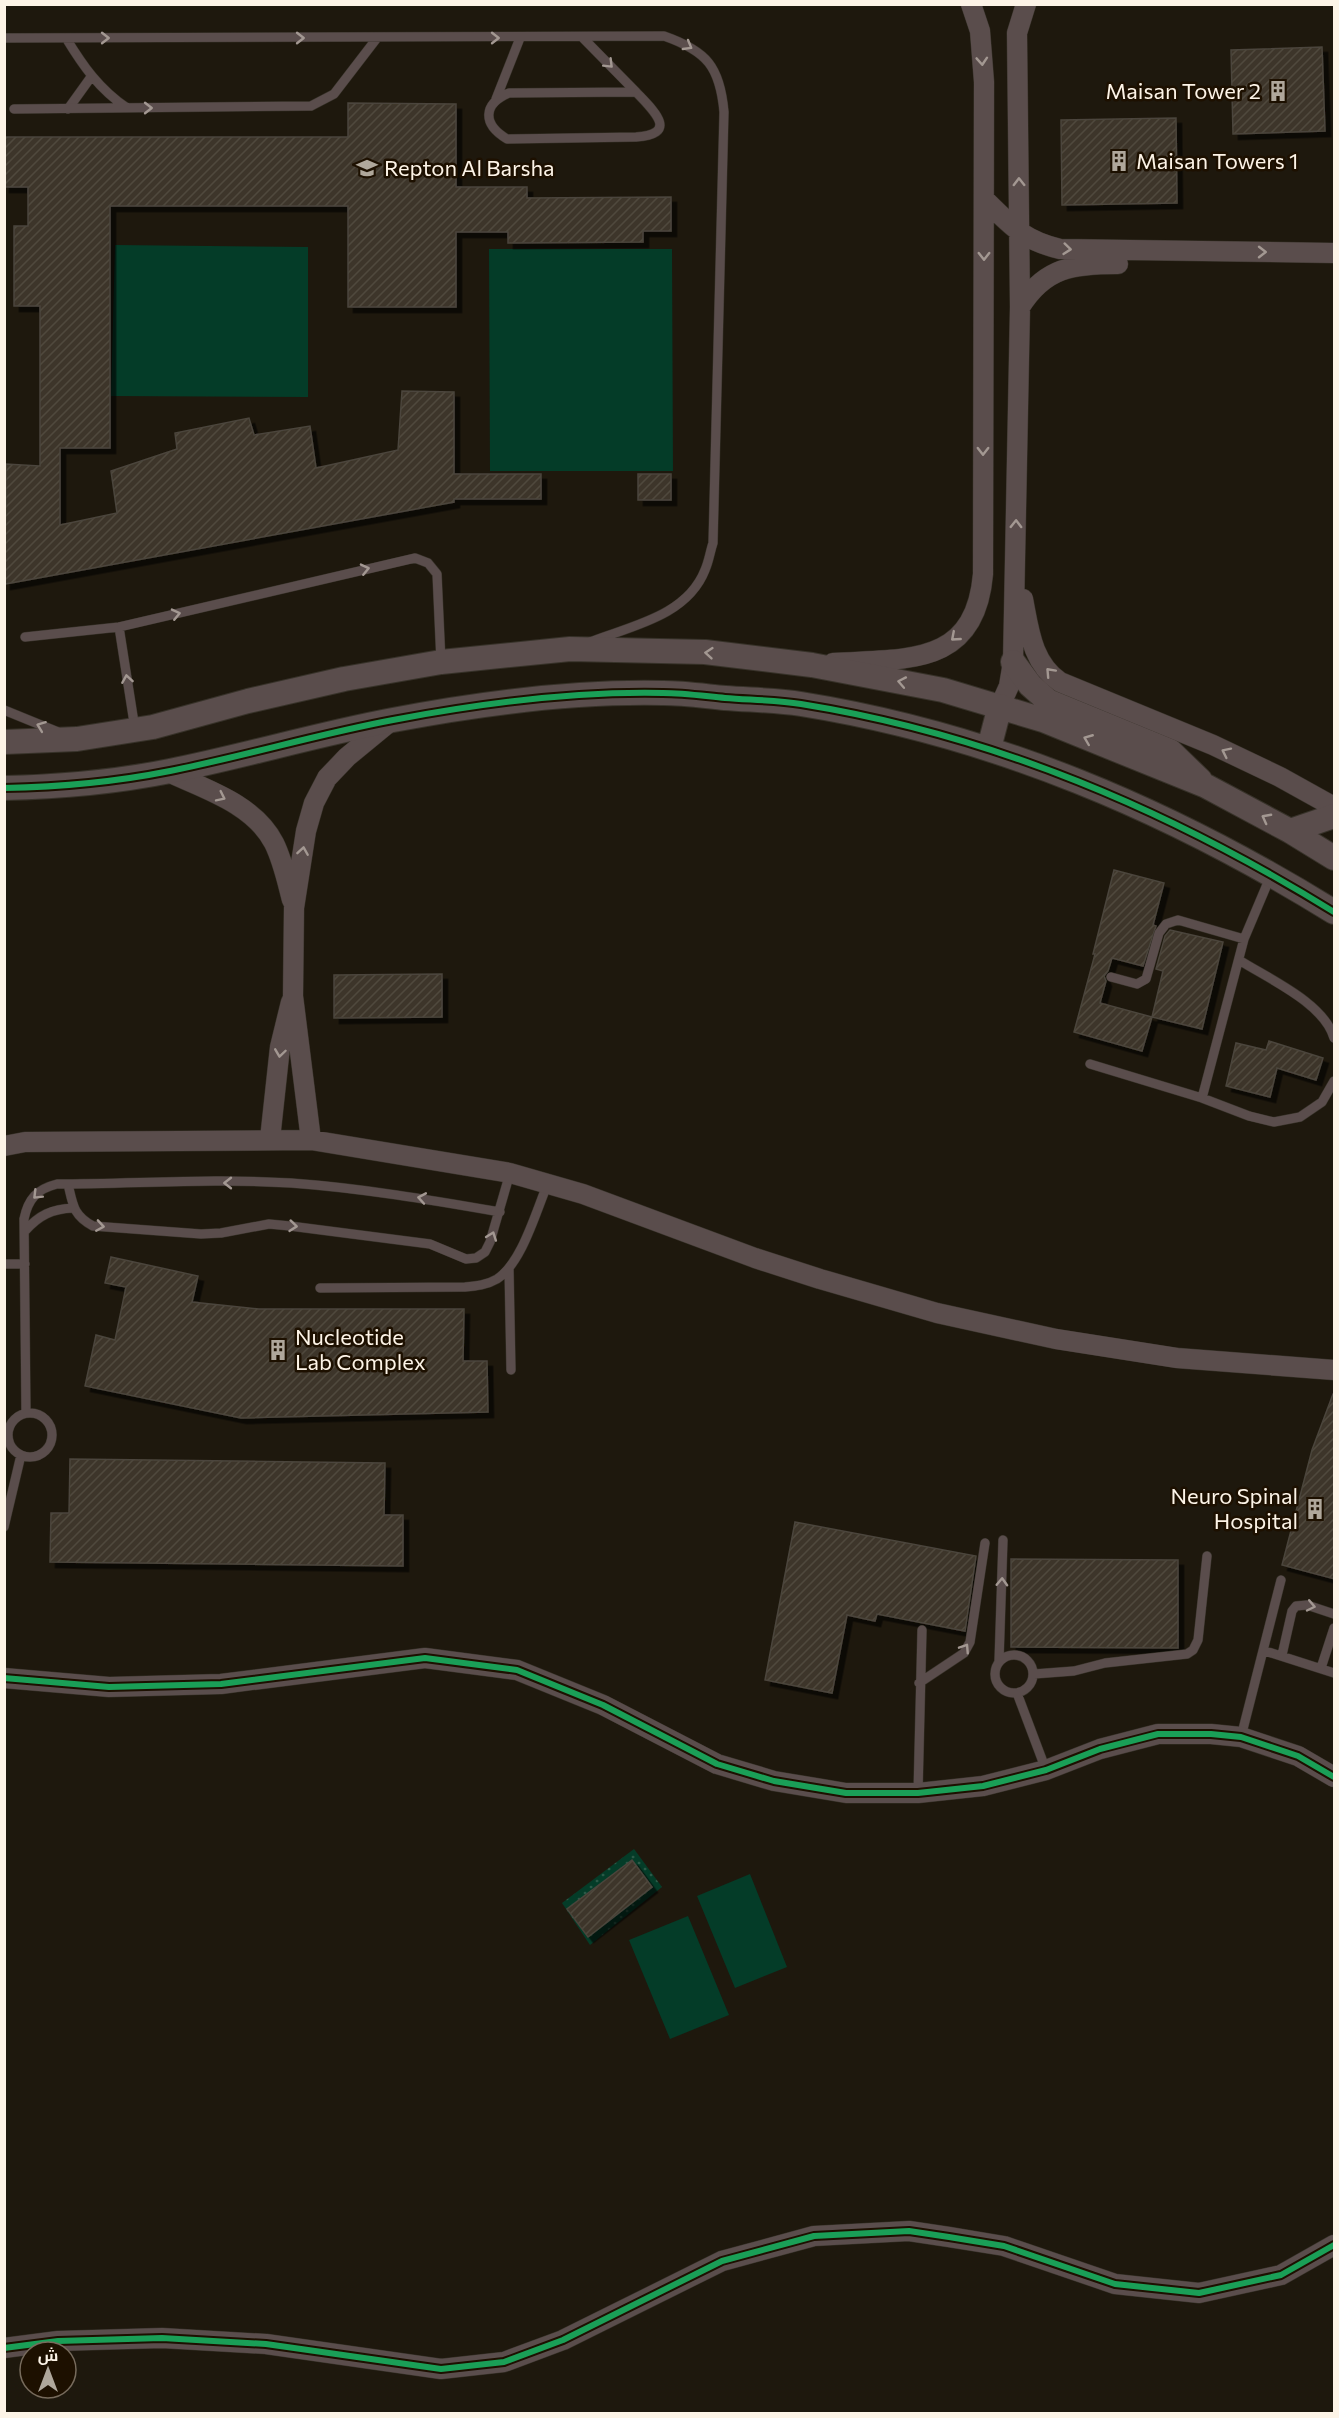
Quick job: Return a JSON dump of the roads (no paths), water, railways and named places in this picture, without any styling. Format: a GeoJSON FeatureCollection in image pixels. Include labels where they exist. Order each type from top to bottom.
{"type":"FeatureCollection","features":[{"type":"Feature","properties":{"kind":"street"},"geometry":{"type":"LineString","coordinates":[[812,665],[929,654],[958,637],[973,619],[981,597],[983,574],[984,81],[980,32],[971,4]]}},
{"type":"Feature","properties":{"kind":"street"},"geometry":{"type":"LineString","coordinates":[[989,748],[1000,706],[1009,687],[1013,662],[1020,307],[1017,33],[1026,4]]}},
{"type":"Feature","properties":{"kind":"street"},"geometry":{"type":"LineString","coordinates":[[984,199],[1020,234],[1046,245],[1074,250],[1335,253]]}},
{"type":"Feature","properties":{"kind":"street"},"geometry":{"type":"LineString","coordinates":[[1020,307],[1029,292],[1042,280],[1057,271],[1073,266],[1187,264],[1232,252]]}},
{"type":"Feature","properties":{"kind":"street"},"geometry":{"type":"LineString","coordinates":[[1015,559],[1030,634],[1036,653],[1047,674],[1077,690],[1213,745],[1335,807]]}},
{"type":"Feature","properties":{"kind":"street"},"geometry":{"type":"LineString","coordinates":[[4,742],[77,740],[135,730],[344,679],[441,662],[570,649],[705,652],[812,665],[943,690],[1043,720],[1206,786],[1335,858]]}},
{"type":"Feature","properties":{"kind":"street"},"geometry":{"type":"LineString","coordinates":[[1013,662],[1030,685],[1048,701],[1170,751],[1206,786]]}},
{"type":"Feature","properties":{"kind":"street"},"geometry":{"type":"LineString","coordinates":[[4,788],[62,787],[168,772],[392,720],[527,698],[663,693],[799,704],[932,731],[1049,769],[1203,836],[1272,873],[1335,912]]}},
{"type":"Feature","properties":{"kind":"street"},"geometry":{"type":"LineString","coordinates":[[311,1140],[293,996],[294,908],[306,831],[314,803],[327,778],[347,757],[392,720]]}},
{"type":"Feature","properties":{"kind":"street"},"geometry":{"type":"LineString","coordinates":[[168,772],[233,802],[255,820],[273,841],[283,866],[294,908]]}},
{"type":"Feature","properties":{"kind":"street"},"geometry":{"type":"LineString","coordinates":[[1290,831],[1335,816]]}},
{"type":"Feature","properties":{"kind":"street"},"geometry":{"type":"LineString","coordinates":[[270,1139],[282,1038],[293,996]]}},
{"type":"Feature","properties":{"kind":"street"},"geometry":{"type":"LineString","coordinates":[[4,1135],[26,1142]]}},
{"type":"Feature","properties":{"kind":"street"},"geometry":{"type":"LineString","coordinates":[[4,1146],[26,1142],[311,1140],[510,1173],[548,1183],[644,1215],[777,1265],[937,1313],[1056,1339],[1177,1358],[1335,1370]]}},
{"type":"Feature","properties":{"kind":"street"},"geometry":{"type":"LineString","coordinates":[[4,1678],[110,1687],[221,1684],[424,1658],[517,1670],[603,1705],[717,1764],[774,1782],[846,1793],[918,1793],[983,1786],[1046,1770],[1100,1749],[1158,1734],[1211,1734],[1241,1737],[1298,1756],[1335,1777]]}},
{"type":"Feature","properties":{"kind":"street"},"geometry":{"type":"LineString","coordinates":[[4,2348],[58,2342],[162,2338],[266,2344],[441,2369],[504,2362],[563,2340],[722,2261],[814,2236],[909,2231],[939,2235],[1004,2246],[1115,2284],[1199,2293],[1281,2276],[1335,2245]]}},
{"type":"Feature","properties":{"kind":"lane"},"geometry":{"type":"LineString","coordinates":[[4,38],[664,36],[689,45],[709,62],[722,86],[724,136],[713,543],[705,571],[690,595],[667,613],[570,649]]}},
{"type":"Feature","properties":{"kind":"lane"},"geometry":{"type":"LineString","coordinates":[[520,38],[490,109],[490,122],[496,132],[507,139],[636,137],[652,135],[658,131],[661,124],[659,118],[582,37]]}},
{"type":"Feature","properties":{"kind":"lane"},"geometry":{"type":"LineString","coordinates":[[66,38],[91,77],[127,108]]}},
{"type":"Feature","properties":{"kind":"lane"},"geometry":{"type":"LineString","coordinates":[[14,109],[311,106],[334,94],[377,38]]}},
{"type":"Feature","properties":{"kind":"lane"},"geometry":{"type":"LineString","coordinates":[[68,109],[91,77]]}},
{"type":"Feature","properties":{"kind":"lane"},"geometry":{"type":"LineString","coordinates":[[496,99],[510,93],[636,92]]}},
{"type":"Feature","properties":{"kind":"lane"},"geometry":{"type":"LineString","coordinates":[[26,638],[119,627],[415,558],[428,563],[437,574],[441,662]]}},
{"type":"Feature","properties":{"kind":"lane"},"geometry":{"type":"LineString","coordinates":[[119,627],[135,730]]}},
{"type":"Feature","properties":{"kind":"lane"},"geometry":{"type":"LineString","coordinates":[[4,710],[77,740]]}},
{"type":"Feature","properties":{"kind":"lane"},"geometry":{"type":"LineString","coordinates":[[1202,1098],[1244,939],[1272,873]]}},
{"type":"Feature","properties":{"kind":"lane"},"geometry":{"type":"LineString","coordinates":[[1111,977],[1137,984],[1146,980],[1159,933],[1166,924],[1178,920],[1244,939]]}},
{"type":"Feature","properties":{"kind":"lane"},"geometry":{"type":"LineString","coordinates":[[1239,960],[1314,1007],[1331,1027],[1335,1038]]}},
{"type":"Feature","properties":{"kind":"lane"},"geometry":{"type":"LineString","coordinates":[[1090,1064],[1202,1098],[1248,1116],[1274,1122],[1300,1117],[1322,1102],[1335,1081]]}},
{"type":"Feature","properties":{"kind":"lane"},"geometry":{"type":"LineString","coordinates":[[68,1184],[73,1208],[81,1219],[93,1226],[201,1234],[221,1233],[269,1224],[430,1244],[465,1259],[476,1258],[485,1252],[500,1212],[510,1173]]}},
{"type":"Feature","properties":{"kind":"lane"},"geometry":{"type":"LineString","coordinates":[[26,1413],[26,1209],[38,1192],[47,1187],[68,1184],[290,1183],[401,1195],[500,1212]]}},
{"type":"Feature","properties":{"kind":"lane"},"geometry":{"type":"LineString","coordinates":[[321,1288],[481,1286],[496,1280],[509,1269],[517,1256],[548,1183]]}},
{"type":"Feature","properties":{"kind":"lane"},"geometry":{"type":"LineString","coordinates":[[25,1231],[46,1213],[73,1208]]}},
{"type":"Feature","properties":{"kind":"lane"},"geometry":{"type":"LineString","coordinates":[[4,1264],[26,1264]]}},
{"type":"Feature","properties":{"kind":"lane"},"geometry":{"type":"LineString","coordinates":[[509,1269],[512,1370]]}},
{"type":"Feature","properties":{"kind":"lane"},"geometry":{"type":"LineString","coordinates":[[26,1413],[37,1413],[46,1418],[51,1427],[52,1438],[49,1448],[31,1457],[21,1455],[13,1449],[6,1432],[17,1416],[26,1413]]}},
{"type":"Feature","properties":{"kind":"lane"},"geometry":{"type":"LineString","coordinates":[[4,1527],[21,1455]]}},
{"type":"Feature","properties":{"kind":"lane"},"geometry":{"type":"LineString","coordinates":[[999,1661],[1011,1654],[1024,1657],[1033,1667],[1034,1674],[1031,1684],[1017,1693],[1004,1691],[995,1680],[999,1661],[1003,1540]]}},
{"type":"Feature","properties":{"kind":"lane"},"geometry":{"type":"LineString","coordinates":[[919,1683],[959,1657],[970,1642],[985,1543]]}},
{"type":"Feature","properties":{"kind":"lane"},"geometry":{"type":"LineString","coordinates":[[1034,1674],[1074,1671],[1106,1663],[1187,1654],[1193,1650],[1198,1640],[1207,1556]]}},
{"type":"Feature","properties":{"kind":"lane"},"geometry":{"type":"LineString","coordinates":[[1241,1737],[1265,1651],[1281,1580]]}},
{"type":"Feature","properties":{"kind":"lane"},"geometry":{"type":"LineString","coordinates":[[1282,1655],[1292,1611],[1296,1606],[1307,1605],[1335,1614]]}},
{"type":"Feature","properties":{"kind":"lane"},"geometry":{"type":"LineString","coordinates":[[1321,1668],[1335,1628]]}},
{"type":"Feature","properties":{"kind":"lane"},"geometry":{"type":"LineString","coordinates":[[918,1793],[922,1630]]}},
{"type":"Feature","properties":{"kind":"lane"},"geometry":{"type":"LineString","coordinates":[[1265,1651],[1335,1673]]}},
{"type":"Feature","properties":{"kind":"lane"},"geometry":{"type":"LineString","coordinates":[[1017,1693],[1046,1770]]}},
{"type":"Feature","properties":{"kind":"place","name":"Maisan Tower 2"},"geometry":{"type":"Point","coordinates":[1278,91]}},
{"type":"Feature","properties":{"kind":"place","name":"Maisan Towers 1"},"geometry":{"type":"Point","coordinates":[1119,161]}},
{"type":"Feature","properties":{"kind":"place","name":"Repton Al Barsha"},"geometry":{"type":"Point","coordinates":[367,168]}},
{"type":"Feature","properties":{"kind":"place","name":"Nucleotide Lab Complex"},"geometry":{"type":"Point","coordinates":[278,1350]}},
{"type":"Feature","properties":{"kind":"place","name":"Neuro Spinal Hospital"},"geometry":{"type":"Point","coordinates":[1315,1509]}}]}
